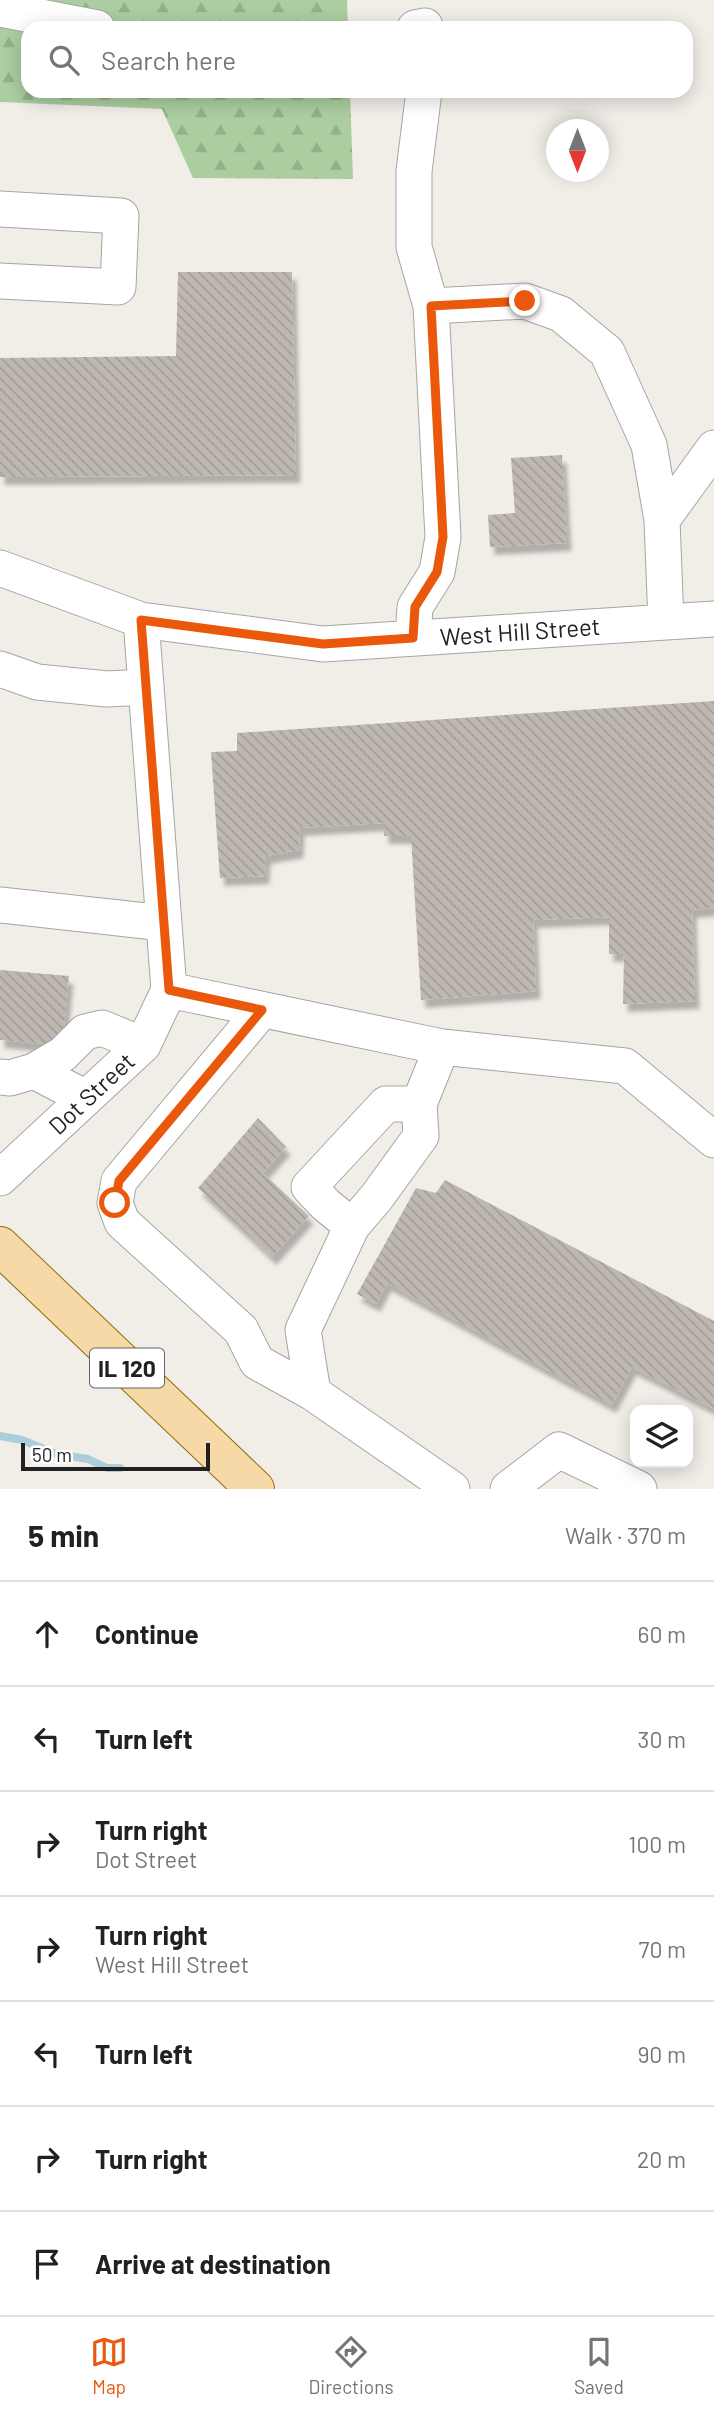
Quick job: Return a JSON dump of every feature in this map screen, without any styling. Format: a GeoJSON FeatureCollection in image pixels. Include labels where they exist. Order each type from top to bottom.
{"type":"FeatureCollection","features":[{"type":"Feature","properties":{"kind":"main road","name":"IL 120"},"geometry":{"type":"LineString","coordinates":[[0,1246],[255,1489]]}},
{"type":"Feature","properties":{"kind":"street"},"geometry":{"type":"LineString","coordinates":[[0,9],[61,21]]}},
{"type":"Feature","properties":{"kind":"street"},"geometry":{"type":"LineString","coordinates":[[413,638],[415,607],[437,572],[443,537],[431,306],[414,247],[414,171],[423,98]]}},
{"type":"Feature","properties":{"kind":"street"},"geometry":{"type":"LineString","coordinates":[[0,209],[121,216],[118,287],[0,281]]}},
{"type":"Feature","properties":{"kind":"street"},"geometry":{"type":"LineString","coordinates":[[431,306],[525,301],[561,314],[607,352],[649,445],[662,520],[666,622]]}},
{"type":"Feature","properties":{"kind":"street"},"geometry":{"type":"LineString","coordinates":[[662,520],[714,448]]}},
{"type":"Feature","properties":{"kind":"street","name":"West Hill Street"},"geometry":{"type":"LineString","coordinates":[[0,568],[141,620],[323,644],[714,619]]}},
{"type":"Feature","properties":{"kind":"street","name":"Dot Street"},"geometry":{"type":"LineString","coordinates":[[0,1178],[143,1045],[169,990],[141,620]]}},
{"type":"Feature","properties":{"kind":"street"},"geometry":{"type":"LineString","coordinates":[[0,669],[37,682],[107,689],[146,687]]}},
{"type":"Feature","properties":{"kind":"street"},"geometry":{"type":"LineString","coordinates":[[0,905],[164,923]]}},
{"type":"Feature","properties":{"kind":"street"},"geometry":{"type":"LineString","coordinates":[[169,990],[442,1047],[625,1066],[714,1140]]}},
{"type":"Feature","properties":{"kind":"street"},"geometry":{"type":"LineString","coordinates":[[262,1010],[119,1181],[115,1203],[122,1222],[241,1330],[257,1362],[313,1393],[452,1489]]}},
{"type":"Feature","properties":{"kind":"street"},"geometry":{"type":"LineString","coordinates":[[0,1077],[10,1078],[34,1070],[63,1054],[85,1032],[102,1028],[143,1045]]}},
{"type":"Feature","properties":{"kind":"street"},"geometry":{"type":"LineString","coordinates":[[313,1393],[303,1330],[352,1226],[421,1136],[419,1104],[442,1047]]}},
{"type":"Feature","properties":{"kind":"street"},"geometry":{"type":"LineString","coordinates":[[34,1070],[86,1098]]}},
{"type":"Feature","properties":{"kind":"street"},"geometry":{"type":"LineString","coordinates":[[352,1226],[309,1187],[386,1104],[419,1104]]}},
{"type":"Feature","properties":{"kind":"street"},"geometry":{"type":"LineString","coordinates":[[508,1489],[559,1450],[639,1489]]}},
{"type":"Feature","properties":{"kind":"green space"},"geometry":{"type":"Polygon","coordinates":[[[0,0],[347,0],[348,21],[21,21],[21,98],[350,98],[353,179],[193,178],[162,109],[0,102],[0,0]]]}},
{"type":"Feature","properties":{"kind":"building"},"geometry":{"type":"Polygon","coordinates":[[[178,272],[292,272],[296,475],[0,477],[0,358],[176,356],[178,272]]]}},
{"type":"Feature","properties":{"kind":"building"},"geometry":{"type":"Polygon","coordinates":[[[562,455],[567,543],[490,547],[488,515],[515,513],[511,458],[562,455]]]}},
{"type":"Feature","properties":{"kind":"building"},"geometry":{"type":"Polygon","coordinates":[[[714,701],[714,908],[692,910],[695,1001],[623,1004],[624,954],[609,954],[609,917],[533,920],[536,991],[421,1000],[411,836],[384,836],[384,823],[300,828],[299,850],[266,856],[265,876],[220,878],[211,752],[237,751],[237,733],[714,701]]]}},
{"type":"Feature","properties":{"kind":"building"},"geometry":{"type":"Polygon","coordinates":[[[0,970],[69,976],[62,1046],[0,1040],[0,970]]]}},
{"type":"Feature","properties":{"kind":"building"},"geometry":{"type":"Polygon","coordinates":[[[258,1118],[286,1147],[263,1173],[309,1216],[272,1257],[198,1188],[258,1118]]]}},
{"type":"Feature","properties":{"kind":"building"},"geometry":{"type":"Polygon","coordinates":[[[445,1180],[714,1321],[714,1409],[632,1367],[612,1405],[387,1283],[376,1304],[357,1294],[416,1188],[436,1193],[445,1180]]]}},
{"type":"Feature","properties":{"kind":"waterway"},"geometry":{"type":"LineString","coordinates":[[0,1436],[22,1440],[56,1454],[88,1459],[107,1468],[120,1468]]}},
{"type":"Feature","properties":{"kind":"route"},"geometry":{"type":"LineString","coordinates":[[115,1203],[119,1181],[262,1010],[169,990],[141,620],[323,644],[413,638],[415,607],[437,572],[443,537],[431,306],[525,301]]}}]}
